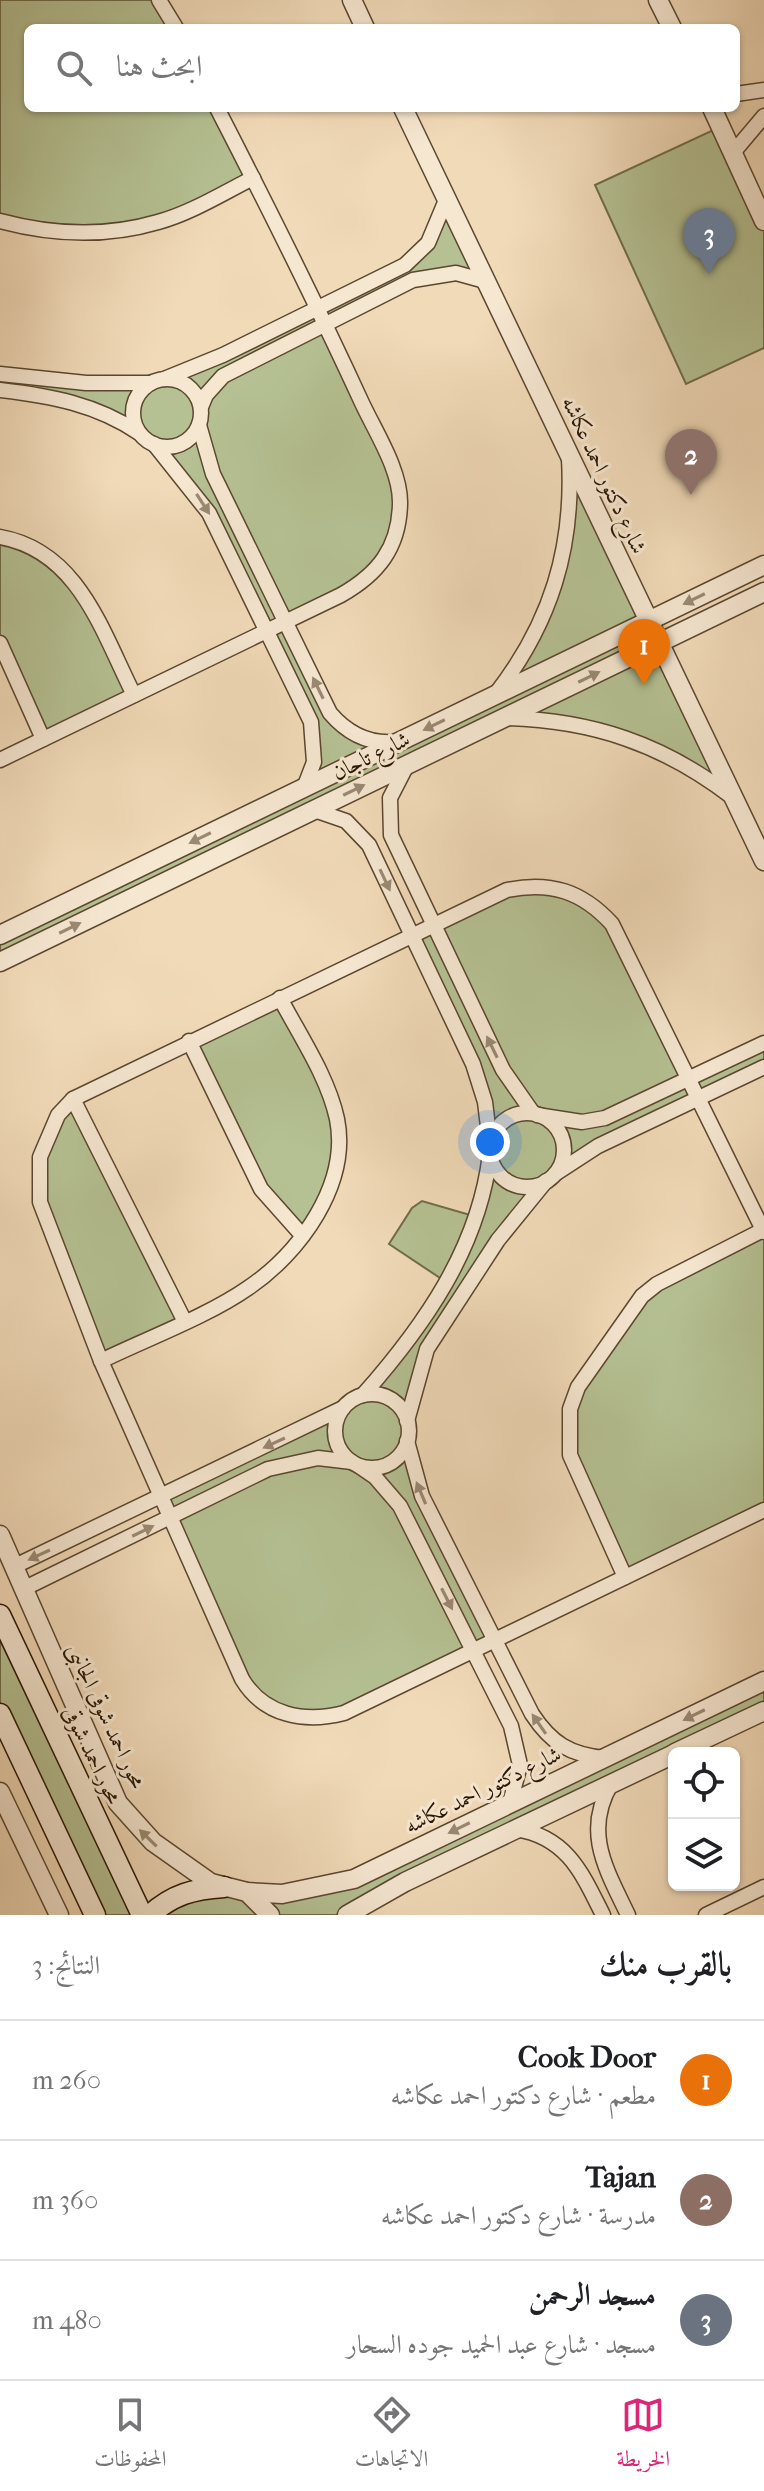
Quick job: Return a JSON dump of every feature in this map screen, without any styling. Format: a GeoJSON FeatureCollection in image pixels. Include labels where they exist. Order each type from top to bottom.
{"type":"FeatureCollection","features":[{"type":"Feature","properties":{"kind":"main road","name":"محور احمد شوقى"},"geometry":{"type":"LineString","coordinates":[[0,1615],[142,1915]]}},
{"type":"Feature","properties":{"kind":"main road"},"geometry":{"type":"LineString","coordinates":[[0,1714],[95,1915]]}},
{"type":"Feature","properties":{"kind":"main road"},"geometry":{"type":"LineString","coordinates":[[150,1915],[167,1900],[195,1889],[218,1885]]}},
{"type":"Feature","properties":{"kind":"street"},"geometry":{"type":"LineString","coordinates":[[159,0],[174,24]]}},
{"type":"Feature","properties":{"kind":"street"},"geometry":{"type":"LineString","coordinates":[[352,0],[363,24]]}},
{"type":"Feature","properties":{"kind":"street"},"geometry":{"type":"LineString","coordinates":[[658,0],[670,24]]}},
{"type":"Feature","properties":{"kind":"street"},"geometry":{"type":"LineString","coordinates":[[740,93],[764,90]]}},
{"type":"Feature","properties":{"kind":"street"},"geometry":{"type":"LineString","coordinates":[[0,760],[367,580],[387,557],[399,530],[401,500],[393,471],[326,324],[219,112]]}},
{"type":"Feature","properties":{"kind":"street","name":"شارع دكتور احمد عكاشه"},"geometry":{"type":"LineString","coordinates":[[405,112],[657,644],[764,861]]}},
{"type":"Feature","properties":{"kind":"street"},"geometry":{"type":"LineString","coordinates":[[714,112],[764,221]]}},
{"type":"Feature","properties":{"kind":"street"},"geometry":{"type":"LineString","coordinates":[[732,154],[764,116]]}},
{"type":"Feature","properties":{"kind":"street"},"geometry":{"type":"LineString","coordinates":[[0,221],[68,233],[130,229],[161,222],[253,178]]}},
{"type":"Feature","properties":{"kind":"street"},"geometry":{"type":"LineString","coordinates":[[141,434],[136,426],[134,406],[137,397],[158,381],[223,355],[405,265],[418,255],[436,229],[446,200]]}},
{"type":"Feature","properties":{"kind":"street"},"geometry":{"type":"LineString","coordinates":[[398,742],[367,740],[340,725],[330,713],[213,474],[199,425],[201,407],[223,376],[427,275],[456,273],[485,281]]}},
{"type":"Feature","properties":{"kind":"street"},"geometry":{"type":"LineString","coordinates":[[0,374],[86,383],[158,381],[188,386],[201,407]]}},
{"type":"Feature","properties":{"kind":"street"},"geometry":{"type":"LineString","coordinates":[[0,390],[58,397],[102,412],[141,434],[154,444],[209,513],[314,735],[314,762],[304,788]]}},
{"type":"Feature","properties":{"kind":"street"},"geometry":{"type":"LineString","coordinates":[[154,444],[165,446],[186,441],[199,425]]}},
{"type":"Feature","properties":{"kind":"street"},"geometry":{"type":"LineString","coordinates":[[495,696],[536,635],[562,569],[569,531],[569,457]]}},
{"type":"Feature","properties":{"kind":"street"},"geometry":{"type":"LineString","coordinates":[[0,537],[34,546],[59,563],[79,586],[134,695]]}},
{"type":"Feature","properties":{"kind":"street","name":"شارع تاجان"},"geometry":{"type":"LineString","coordinates":[[0,935],[764,565]]}},
{"type":"Feature","properties":{"kind":"street","name":"شارع تاجان"},"geometry":{"type":"LineString","coordinates":[[0,962],[764,592]]}},
{"type":"Feature","properties":{"kind":"street"},"geometry":{"type":"LineString","coordinates":[[0,643],[43,739]]}},
{"type":"Feature","properties":{"kind":"street"},"geometry":{"type":"LineString","coordinates":[[462,711],[473,733]]}},
{"type":"Feature","properties":{"kind":"street"},"geometry":{"type":"LineString","coordinates":[[504,718],[546,719],[626,736],[700,772],[732,797]]}},
{"type":"Feature","properties":{"kind":"street"},"geometry":{"type":"LineString","coordinates":[[408,765],[390,798],[391,835],[503,1070],[535,1114],[557,1128],[562,1139],[561,1163],[498,1240],[427,1349],[407,1421],[407,1441],[422,1496],[544,1733],[562,1747],[582,1756],[605,1758]]}},
{"type":"Feature","properties":{"kind":"street"},"geometry":{"type":"LineString","coordinates":[[314,810],[346,821],[369,845],[480,1083],[494,1168],[504,1179],[517,1186],[532,1186],[598,1146],[764,1067]]}},
{"type":"Feature","properties":{"kind":"street"},"geometry":{"type":"LineString","coordinates":[[625,1577],[570,1455],[570,1409],[578,1387],[642,1296],[674,1273],[764,1231],[612,924],[596,906],[576,894],[554,887],[530,886],[507,890],[73,1099],[47,1135],[37,1179],[47,1223],[101,1361],[253,1698],[270,1708],[309,1718],[344,1713],[764,1510]]}},
{"type":"Feature","properties":{"kind":"street"},"geometry":{"type":"LineString","coordinates":[[24,923],[34,945]]}},
{"type":"Feature","properties":{"kind":"street"},"geometry":{"type":"LineString","coordinates":[[101,1361],[247,1289],[285,1254],[332,1186],[339,1164],[340,1140],[330,1095],[280,998]]}},
{"type":"Feature","properties":{"kind":"street"},"geometry":{"type":"LineString","coordinates":[[189,1041],[261,1189],[301,1234]]}},
{"type":"Feature","properties":{"kind":"street"},"geometry":{"type":"LineString","coordinates":[[13,1567],[343,1408],[363,1395],[394,1358],[456,1266],[479,1212],[490,1148],[506,1119],[535,1114],[582,1122],[605,1118],[764,1043]]}},
{"type":"Feature","properties":{"kind":"street"},"geometry":{"type":"LineString","coordinates":[[73,1099],[184,1320]]}},
{"type":"Feature","properties":{"kind":"street"},"geometry":{"type":"LineString","coordinates":[[363,1395],[385,1397],[403,1411],[407,1421]]}},
{"type":"Feature","properties":{"kind":"street"},"geometry":{"type":"LineString","coordinates":[[343,1408],[335,1431],[337,1443],[355,1464],[375,1477],[400,1506],[518,1744],[520,1765],[510,1803]]}},
{"type":"Feature","properties":{"kind":"street"},"geometry":{"type":"LineString","coordinates":[[23,1589],[284,1463],[318,1458],[371,1468],[394,1461],[407,1441]]}},
{"type":"Feature","properties":{"kind":"street","name":"محور احمد شوقى الجانبى"},"geometry":{"type":"LineString","coordinates":[[0,1535],[118,1803],[153,1842],[218,1885]]}},
{"type":"Feature","properties":{"kind":"street","name":"شارع دكتور احمد عكاشه"},"geometry":{"type":"LineString","coordinates":[[218,1885],[247,1892],[282,1894],[316,1890],[354,1879],[764,1681]]}},
{"type":"Feature","properties":{"kind":"street"},"geometry":{"type":"LineString","coordinates":[[688,1747],[764,1711]]}},
{"type":"Feature","properties":{"kind":"street"},"geometry":{"type":"LineString","coordinates":[[347,1915],[405,1882],[668,1756]]}},
{"type":"Feature","properties":{"kind":"street"},"geometry":{"type":"LineString","coordinates":[[611,1784],[598,1815],[598,1848],[628,1915]]}},
{"type":"Feature","properties":{"kind":"street"},"geometry":{"type":"LineString","coordinates":[[0,1792],[59,1915]]}},
{"type":"Feature","properties":{"kind":"street"},"geometry":{"type":"LineString","coordinates":[[516,1829],[540,1835],[562,1847],[582,1873],[603,1915]]}},
{"type":"Feature","properties":{"kind":"street"},"geometry":{"type":"LineString","coordinates":[[395,1860],[405,1882]]}},
{"type":"Feature","properties":{"kind":"street"},"geometry":{"type":"LineString","coordinates":[[706,1915],[764,1887]]}},
{"type":"Feature","properties":{"kind":"street"},"geometry":{"type":"LineString","coordinates":[[247,1892],[270,1915]]}},
{"type":"Feature","properties":{"kind":"green space"},"geometry":{"type":"Polygon","coordinates":[[[0,0],[159,0],[174,24],[24,24],[24,112],[219,112],[253,178],[130,229],[0,221],[0,0]]]}},
{"type":"Feature","properties":{"kind":"green space"},"geometry":{"type":"Polygon","coordinates":[[[722,126],[764,219],[764,348],[686,384],[595,185],[722,126]]]}},
{"type":"Feature","properties":{"kind":"green space"},"geometry":{"type":"Polygon","coordinates":[[[446,200],[485,281],[442,273],[326,324],[393,471],[399,530],[367,580],[287,622],[330,713],[383,743],[495,696],[550,605],[569,457],[732,797],[626,736],[504,718],[0,962],[0,935],[304,788],[314,735],[209,513],[154,444],[122,422],[0,390],[0,374],[151,383],[418,255],[446,200]]]}},
{"type":"Feature","properties":{"kind":"green space"},"geometry":{"type":"Polygon","coordinates":[[[0,537],[59,563],[134,695],[43,739],[0,643],[0,537]]]}},
{"type":"Feature","properties":{"kind":"green space"},"geometry":{"type":"Polygon","coordinates":[[[530,886],[596,906],[691,1078],[764,1043],[764,1067],[555,1174],[427,1349],[407,1421],[410,1460],[495,1640],[344,1713],[309,1718],[253,1698],[163,1496],[363,1395],[446,1282],[389,1244],[412,1208],[422,1201],[477,1217],[487,1174],[485,1102],[412,936],[530,886]]]}},
{"type":"Feature","properties":{"kind":"green space"},"geometry":{"type":"Polygon","coordinates":[[[280,998],[330,1095],[339,1164],[301,1234],[273,1205],[189,1041],[280,998]]]}},
{"type":"Feature","properties":{"kind":"green space"},"geometry":{"type":"Polygon","coordinates":[[[73,1099],[184,1320],[101,1361],[47,1223],[40,1157],[73,1099]]]}},
{"type":"Feature","properties":{"kind":"green space"},"geometry":{"type":"Polygon","coordinates":[[[764,1232],[764,1510],[625,1577],[568,1432],[570,1409],[642,1296],[764,1232]]]}},
{"type":"Feature","properties":{"kind":"green space"},"geometry":{"type":"Polygon","coordinates":[[[0,1614],[142,1915],[94,1915],[0,1714],[0,1614]]]}},
{"type":"Feature","properties":{"kind":"green space"},"geometry":{"type":"Polygon","coordinates":[[[764,1682],[764,1711],[690,1747],[668,1747],[668,1758],[347,1915],[150,1915],[167,1900],[317,1890],[764,1682]]]}},
{"type":"Feature","properties":{"kind":"place","name":"مسجد الرحمن"},"geometry":{"type":"Point","coordinates":[709,274]}},
{"type":"Feature","properties":{"kind":"place","name":"Tajan"},"geometry":{"type":"Point","coordinates":[691,495]}},
{"type":"Feature","properties":{"kind":"place","name":"Cook Door"},"geometry":{"type":"Point","coordinates":[644,685]}}]}
